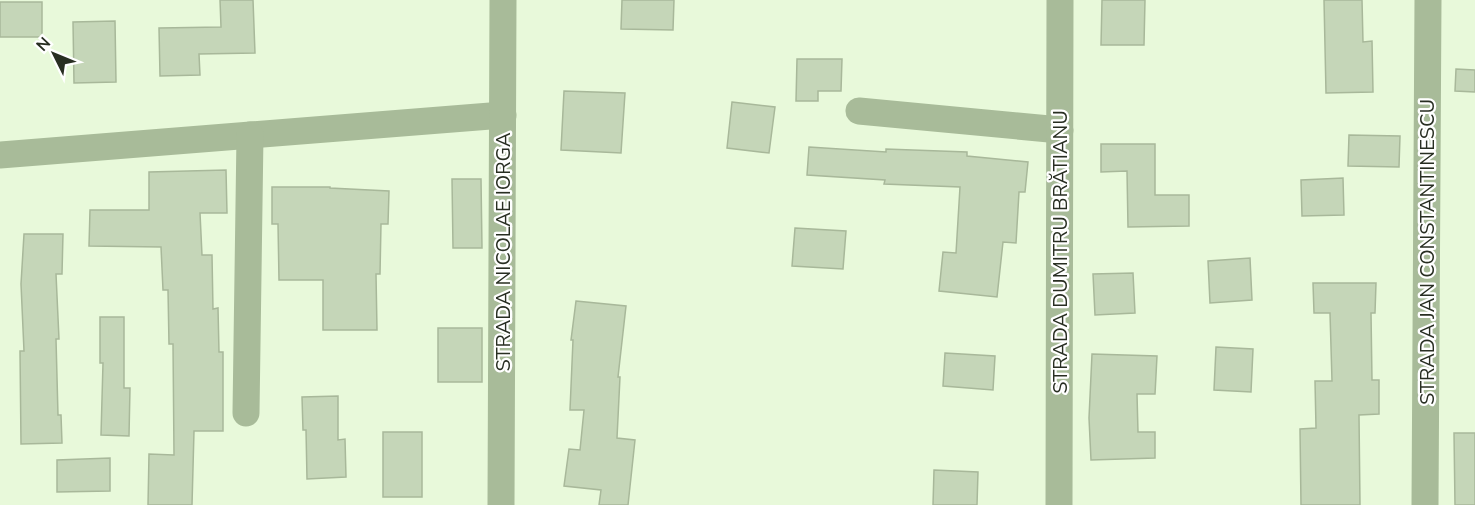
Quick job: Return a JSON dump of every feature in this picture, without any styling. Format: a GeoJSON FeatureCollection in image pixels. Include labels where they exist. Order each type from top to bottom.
{"type":"FeatureCollection","features":[{"type":"Feature","properties":{"kind":"street","name":"STRADA NICOLAE IORGA"},"geometry":{"type":"LineString","coordinates":[[501,505],[503,0]]}},
{"type":"Feature","properties":{"kind":"street","name":"STRADA DUMITRU BRĂTIANU"},"geometry":{"type":"LineString","coordinates":[[1059,505],[1060,0]]}},
{"type":"Feature","properties":{"kind":"street","name":"STRADA JAN CONSTANTINESCU"},"geometry":{"type":"LineString","coordinates":[[1425,505],[1428,0]]}},
{"type":"Feature","properties":{"kind":"street"},"geometry":{"type":"LineString","coordinates":[[859,111],[1060,130]]}},
{"type":"Feature","properties":{"kind":"street"},"geometry":{"type":"LineString","coordinates":[[0,155],[503,115]]}},
{"type":"Feature","properties":{"kind":"street"},"geometry":{"type":"LineString","coordinates":[[246,413],[250,135]]}},
{"type":"Feature","properties":{"kind":"building"},"geometry":{"type":"Polygon","coordinates":[[[220,0],[253,0],[255,53],[199,54],[200,75],[160,76],[159,28],[221,27],[220,0]]]}},
{"type":"Feature","properties":{"kind":"building"},"geometry":{"type":"Polygon","coordinates":[[[622,0],[674,0],[673,30],[621,29],[622,0]]]}},
{"type":"Feature","properties":{"kind":"building"},"geometry":{"type":"Polygon","coordinates":[[[1102,0],[1145,0],[1144,45],[1101,45],[1102,0]]]}},
{"type":"Feature","properties":{"kind":"building"},"geometry":{"type":"Polygon","coordinates":[[[1324,0],[1362,0],[1363,42],[1372,41],[1373,92],[1326,93],[1324,0]]]}},
{"type":"Feature","properties":{"kind":"building"},"geometry":{"type":"Polygon","coordinates":[[[0,2],[42,2],[42,37],[0,37],[0,2]]]}},
{"type":"Feature","properties":{"kind":"building"},"geometry":{"type":"Polygon","coordinates":[[[115,21],[116,82],[74,83],[73,22],[115,21]]]}},
{"type":"Feature","properties":{"kind":"building"},"geometry":{"type":"Polygon","coordinates":[[[797,59],[842,59],[841,91],[818,91],[818,101],[796,101],[797,59]]]}},
{"type":"Feature","properties":{"kind":"building"},"geometry":{"type":"Polygon","coordinates":[[[1456,69],[1475,70],[1475,92],[1455,91],[1456,69]]]}},
{"type":"Feature","properties":{"kind":"building"},"geometry":{"type":"Polygon","coordinates":[[[564,91],[625,93],[621,153],[561,150],[564,91]]]}},
{"type":"Feature","properties":{"kind":"building"},"geometry":{"type":"Polygon","coordinates":[[[732,102],[775,107],[769,153],[727,148],[732,102]]]}},
{"type":"Feature","properties":{"kind":"building"},"geometry":{"type":"Polygon","coordinates":[[[1349,135],[1400,136],[1399,167],[1348,166],[1349,135]]]}},
{"type":"Feature","properties":{"kind":"building"},"geometry":{"type":"Polygon","coordinates":[[[1101,144],[1155,144],[1155,195],[1189,195],[1189,226],[1128,227],[1127,171],[1101,172],[1101,144]]]}},
{"type":"Feature","properties":{"kind":"building"},"geometry":{"type":"Polygon","coordinates":[[[809,147],[886,152],[886,149],[967,152],[967,156],[1028,162],[1025,192],[1019,192],[1016,243],[1003,242],[997,297],[939,291],[943,252],[956,253],[960,187],[884,184],[885,180],[807,175],[809,147]]]}},
{"type":"Feature","properties":{"kind":"building"},"geometry":{"type":"Polygon","coordinates":[[[226,170],[227,213],[200,213],[202,255],[212,255],[213,309],[218,308],[219,352],[223,352],[223,431],[194,431],[192,505],[148,505],[149,454],[174,455],[173,344],[169,344],[168,290],[163,290],[161,247],[89,246],[90,210],[149,210],[149,172],[226,170]]]}},
{"type":"Feature","properties":{"kind":"building"},"geometry":{"type":"Polygon","coordinates":[[[1343,178],[1344,215],[1302,216],[1301,180],[1343,178]]]}},
{"type":"Feature","properties":{"kind":"building"},"geometry":{"type":"Polygon","coordinates":[[[452,179],[481,179],[482,248],[453,248],[452,179]]]}},
{"type":"Feature","properties":{"kind":"building"},"geometry":{"type":"Polygon","coordinates":[[[272,187],[330,187],[389,191],[388,224],[381,224],[380,274],[376,274],[377,330],[323,330],[323,280],[279,280],[278,224],[272,224],[272,187]]]}},
{"type":"Feature","properties":{"kind":"building"},"geometry":{"type":"Polygon","coordinates":[[[795,228],[846,231],[843,269],[792,266],[795,228]]]}},
{"type":"Feature","properties":{"kind":"building"},"geometry":{"type":"Polygon","coordinates":[[[24,234],[63,234],[62,274],[56,274],[59,339],[56,339],[58,415],[61,415],[62,443],[21,444],[20,351],[24,351],[21,284],[24,234]]]}},
{"type":"Feature","properties":{"kind":"building"},"geometry":{"type":"Polygon","coordinates":[[[1250,258],[1252,300],[1210,303],[1208,261],[1250,258]]]}},
{"type":"Feature","properties":{"kind":"building"},"geometry":{"type":"Polygon","coordinates":[[[1133,273],[1135,313],[1095,315],[1093,274],[1133,273]]]}},
{"type":"Feature","properties":{"kind":"building"},"geometry":{"type":"Polygon","coordinates":[[[1313,283],[1376,283],[1375,313],[1371,313],[1372,380],[1379,380],[1379,414],[1359,415],[1360,505],[1301,505],[1300,429],[1316,428],[1315,381],[1332,381],[1330,313],[1314,313],[1313,283]]]}},
{"type":"Feature","properties":{"kind":"building"},"geometry":{"type":"Polygon","coordinates":[[[576,301],[626,306],[618,377],[620,377],[617,438],[635,440],[628,505],[599,505],[601,490],[564,486],[569,449],[580,450],[584,410],[570,410],[573,340],[571,340],[576,301]]]}},
{"type":"Feature","properties":{"kind":"building"},"geometry":{"type":"Polygon","coordinates":[[[100,317],[124,317],[124,388],[130,388],[129,436],[101,435],[103,363],[100,363],[100,317]]]}},
{"type":"Feature","properties":{"kind":"building"},"geometry":{"type":"Polygon","coordinates":[[[438,328],[482,328],[482,382],[438,382],[438,328]]]}},
{"type":"Feature","properties":{"kind":"building"},"geometry":{"type":"Polygon","coordinates":[[[1216,347],[1253,349],[1251,392],[1214,390],[1216,347]]]}},
{"type":"Feature","properties":{"kind":"building"},"geometry":{"type":"Polygon","coordinates":[[[945,353],[995,356],[993,390],[943,386],[945,353]]]}},
{"type":"Feature","properties":{"kind":"building"},"geometry":{"type":"Polygon","coordinates":[[[1092,354],[1157,356],[1155,394],[1137,394],[1138,432],[1155,432],[1155,458],[1091,460],[1089,418],[1092,354]]]}},
{"type":"Feature","properties":{"kind":"building"},"geometry":{"type":"Polygon","coordinates":[[[338,396],[338,440],[345,439],[346,477],[307,479],[306,430],[303,430],[302,397],[338,396]]]}},
{"type":"Feature","properties":{"kind":"building"},"geometry":{"type":"Polygon","coordinates":[[[383,432],[422,432],[422,497],[383,497],[383,432]]]}},
{"type":"Feature","properties":{"kind":"building"},"geometry":{"type":"Polygon","coordinates":[[[1454,433],[1475,433],[1475,505],[1455,505],[1454,433]]]}},
{"type":"Feature","properties":{"kind":"building"},"geometry":{"type":"Polygon","coordinates":[[[110,458],[110,491],[57,492],[57,460],[110,458]]]}},
{"type":"Feature","properties":{"kind":"building"},"geometry":{"type":"Polygon","coordinates":[[[934,470],[978,472],[977,505],[933,505],[934,470]]]}}]}
